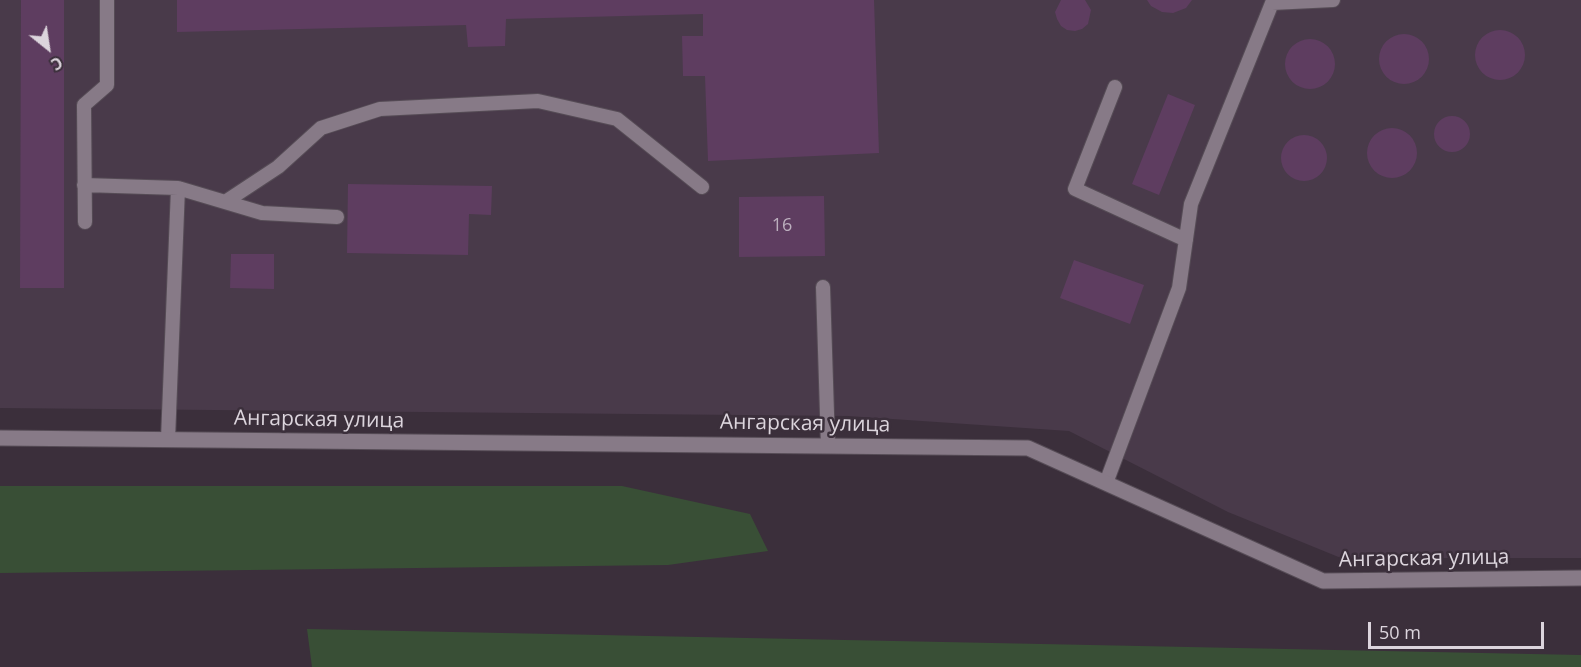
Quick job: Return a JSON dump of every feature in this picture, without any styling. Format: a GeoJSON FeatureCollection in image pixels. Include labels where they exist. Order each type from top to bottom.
{"type":"FeatureCollection","features":[{"type":"Feature","properties":{"kind":"street","name":"Ангарская улица"},"geometry":{"type":"LineString","coordinates":[[0,438],[1028,448],[1323,581],[1581,578]]}},
{"type":"Feature","properties":{"kind":"lane"},"geometry":{"type":"LineString","coordinates":[[85,222],[84,105],[107,85],[107,0]]}},
{"type":"Feature","properties":{"kind":"lane"},"geometry":{"type":"LineString","coordinates":[[1106,483],[1179,288],[1191,204],[1272,3],[1333,0]]}},
{"type":"Feature","properties":{"kind":"lane"},"geometry":{"type":"LineString","coordinates":[[1115,87],[1075,189],[1186,240]]}},
{"type":"Feature","properties":{"kind":"lane"},"geometry":{"type":"LineString","coordinates":[[225,202],[278,167],[321,128],[380,109],[538,101],[617,119],[702,187]]}},
{"type":"Feature","properties":{"kind":"lane"},"geometry":{"type":"LineString","coordinates":[[84,185],[178,188],[262,213],[337,217]]}},
{"type":"Feature","properties":{"kind":"lane"},"geometry":{"type":"LineString","coordinates":[[168,439],[178,188]]}},
{"type":"Feature","properties":{"kind":"lane"},"geometry":{"type":"LineString","coordinates":[[823,287],[828,445]]}},
{"type":"Feature","properties":{"kind":"shaded area"},"geometry":{"type":"Polygon","coordinates":[[[0,0],[1581,0],[1581,558],[1341,558],[1228,512],[1069,431],[848,416],[0,408],[0,0]]]}},
{"type":"Feature","properties":{"kind":"green space"},"geometry":{"type":"Polygon","coordinates":[[[0,486],[622,486],[750,514],[768,551],[668,565],[0,573],[0,486]]]}},
{"type":"Feature","properties":{"kind":"green space"},"geometry":{"type":"Polygon","coordinates":[[[307,629],[1581,655],[1581,667],[312,667],[307,629]]]}},
{"type":"Feature","properties":{"kind":"building"},"geometry":{"type":"Polygon","coordinates":[[[21,0],[64,0],[64,288],[20,288],[21,0]]]}},
{"type":"Feature","properties":{"kind":"building"},"geometry":{"type":"Polygon","coordinates":[[[177,0],[874,0],[879,153],[708,161],[705,76],[683,76],[682,36],[703,36],[703,14],[506,19],[505,46],[468,47],[466,25],[177,32],[177,0]]]}},
{"type":"Feature","properties":{"kind":"building"},"geometry":{"type":"Polygon","coordinates":[[[1061,0],[1085,0],[1091,10],[1088,24],[1075,31],[1061,26],[1055,12],[1061,0]]]}},
{"type":"Feature","properties":{"kind":"building"},"geometry":{"type":"Polygon","coordinates":[[[1147,0],[1192,0],[1186,8],[1173,13],[1162,12],[1151,6],[1147,0]]]}},
{"type":"Feature","properties":{"kind":"building"},"geometry":{"type":"Polygon","coordinates":[[[1500,30],[1518,37],[1525,55],[1518,73],[1500,80],[1482,73],[1475,55],[1482,37],[1500,30]]]}},
{"type":"Feature","properties":{"kind":"building"},"geometry":{"type":"Polygon","coordinates":[[[1404,34],[1422,41],[1429,59],[1422,77],[1404,84],[1386,77],[1379,59],[1386,41],[1404,34]]]}},
{"type":"Feature","properties":{"kind":"building"},"geometry":{"type":"Polygon","coordinates":[[[1310,39],[1328,46],[1335,64],[1328,82],[1310,89],[1292,82],[1285,64],[1292,46],[1310,39]]]}},
{"type":"Feature","properties":{"kind":"building"},"geometry":{"type":"Polygon","coordinates":[[[1168,94],[1195,105],[1159,195],[1132,184],[1168,94]]]}},
{"type":"Feature","properties":{"kind":"building"},"geometry":{"type":"Polygon","coordinates":[[[1452,116],[1465,121],[1470,134],[1465,147],[1452,152],[1439,147],[1434,134],[1439,121],[1452,116]]]}},
{"type":"Feature","properties":{"kind":"building"},"geometry":{"type":"Polygon","coordinates":[[[1392,128],[1410,135],[1417,153],[1410,171],[1392,178],[1374,171],[1367,153],[1374,135],[1392,128]]]}},
{"type":"Feature","properties":{"kind":"building"},"geometry":{"type":"Polygon","coordinates":[[[1304,135],[1313,136],[1321,141],[1326,149],[1326,167],[1321,175],[1313,180],[1304,181],[1295,180],[1287,175],[1282,167],[1281,158],[1282,149],[1287,141],[1295,136],[1304,135]]]}},
{"type":"Feature","properties":{"kind":"building"},"geometry":{"type":"Polygon","coordinates":[[[348,184],[492,186],[491,215],[469,214],[468,255],[347,253],[348,184]]]}},
{"type":"Feature","properties":{"kind":"building"},"geometry":{"type":"Polygon","coordinates":[[[824,196],[825,256],[739,257],[739,197],[824,196]]]}},
{"type":"Feature","properties":{"kind":"building"},"geometry":{"type":"Polygon","coordinates":[[[231,254],[274,254],[274,289],[230,288],[231,254]]]}},
{"type":"Feature","properties":{"kind":"building"},"geometry":{"type":"Polygon","coordinates":[[[1074,260],[1144,285],[1130,324],[1060,298],[1074,260]]]}}]}
